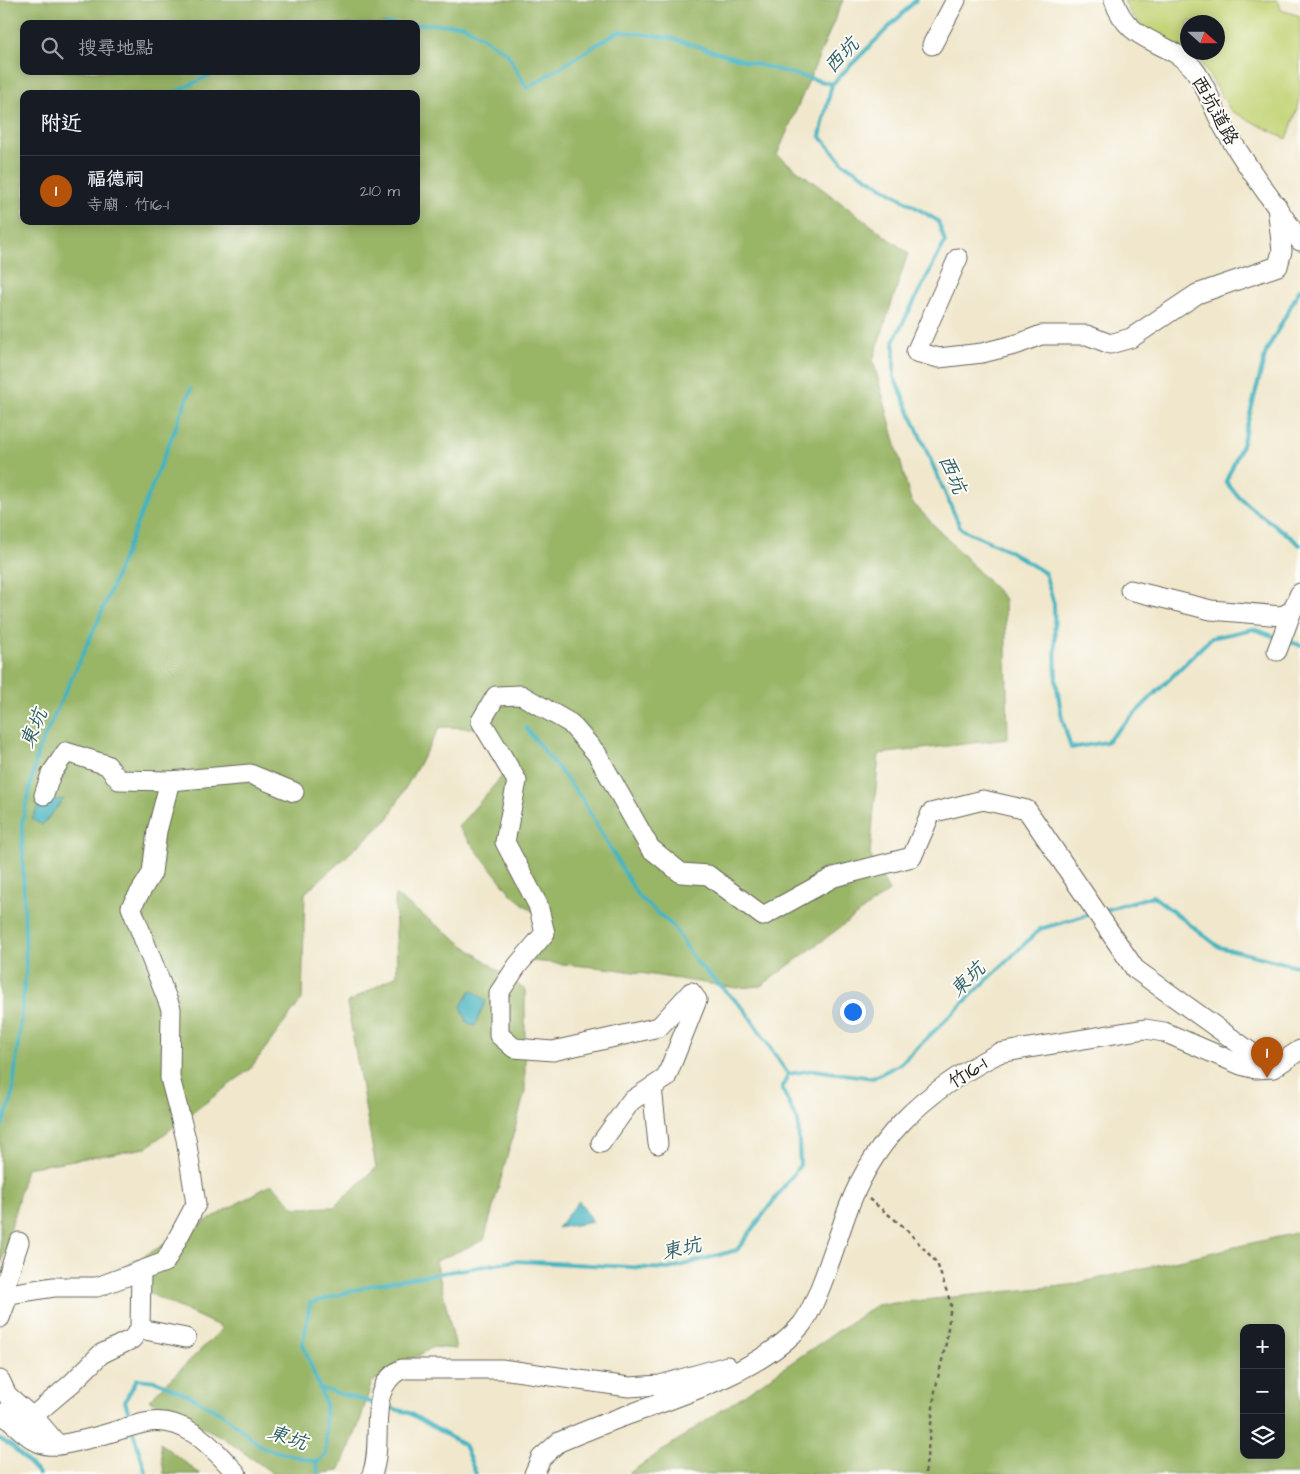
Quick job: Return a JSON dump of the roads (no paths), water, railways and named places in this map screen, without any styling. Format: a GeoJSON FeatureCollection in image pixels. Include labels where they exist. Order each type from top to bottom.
{"type":"FeatureCollection","features":[{"type":"Feature","properties":{"kind":"street"},"geometry":{"type":"LineString","coordinates":[[932,45],[956,0]]}},
{"type":"Feature","properties":{"kind":"street","name":"西坑道路"},"geometry":{"type":"LineString","coordinates":[[1114,0],[1133,32],[1167,49],[1192,66],[1204,82],[1223,126],[1300,241]]}},
{"type":"Feature","properties":{"kind":"street"},"geometry":{"type":"LineString","coordinates":[[958,258],[916,352],[939,358],[982,353],[1018,344],[1041,335],[1088,335],[1110,344],[1132,338],[1197,294],[1278,266],[1282,251],[1277,206]]}},
{"type":"Feature","properties":{"kind":"street"},"geometry":{"type":"LineString","coordinates":[[1130,590],[1211,610],[1282,616],[1292,611]]}},
{"type":"Feature","properties":{"kind":"street"},"geometry":{"type":"LineString","coordinates":[[1277,652],[1300,592]]}},
{"type":"Feature","properties":{"kind":"street"},"geometry":{"type":"LineString","coordinates":[[601,1143],[631,1101],[666,1078],[697,1000],[691,992],[659,1027],[553,1051],[514,1048],[499,1034],[499,993],[517,966],[545,933],[538,905],[505,842],[516,781],[481,721],[496,696],[521,695],[570,723],[598,754],[650,848],[681,873],[708,875],[763,916],[834,877],[912,857],[932,813],[983,800],[1027,810],[1135,969],[1273,1068],[1300,1050]]}},
{"type":"Feature","properties":{"kind":"street"},"geometry":{"type":"LineString","coordinates":[[44,795],[51,774],[66,752],[107,765],[119,780],[170,781],[250,774],[294,792]]}},
{"type":"Feature","properties":{"kind":"street"},"geometry":{"type":"LineString","coordinates":[[9,1294],[54,1287],[97,1287],[165,1262],[196,1204],[186,1140],[170,1078],[171,1009],[131,907],[152,873],[157,831],[170,781]]}},
{"type":"Feature","properties":{"kind":"street","name":"竹16-1"},"geometry":{"type":"LineString","coordinates":[[768,1352],[785,1341],[805,1319],[856,1188],[883,1142],[906,1116],[938,1090],[999,1053],[1145,1029],[1164,1032],[1249,1067],[1273,1068]]}},
{"type":"Feature","properties":{"kind":"street"},"geometry":{"type":"LineString","coordinates":[[652,1087],[658,1144]]}},
{"type":"Feature","properties":{"kind":"street"},"geometry":{"type":"LineString","coordinates":[[0,1318],[9,1294],[6,1282],[19,1242]]}},
{"type":"Feature","properties":{"kind":"street"},"geometry":{"type":"LineString","coordinates":[[32,1417],[72,1383],[101,1354],[132,1339],[140,1329],[141,1271]]}},
{"type":"Feature","properties":{"kind":"street"},"geometry":{"type":"LineString","coordinates":[[140,1329],[186,1338]]}},
{"type":"Feature","properties":{"kind":"street"},"geometry":{"type":"LineString","coordinates":[[372,1474],[380,1405],[386,1381],[393,1374],[411,1368],[501,1369],[629,1387],[660,1385],[768,1352]]}},
{"type":"Feature","properties":{"kind":"street"},"geometry":{"type":"LineString","coordinates":[[534,1474],[541,1458],[559,1442],[713,1383],[768,1352]]}},
{"type":"Feature","properties":{"kind":"street"},"geometry":{"type":"LineString","coordinates":[[0,1380],[7,1395],[32,1417],[58,1445]]}},
{"type":"Feature","properties":{"kind":"street"},"geometry":{"type":"LineString","coordinates":[[0,1413],[40,1443],[58,1445],[132,1426],[164,1421],[185,1428],[212,1446],[237,1474]]}},
{"type":"Feature","properties":{"kind":"water"},"geometry":{"type":"Polygon","coordinates":[[[64,799],[42,825],[32,819],[41,801],[64,799]]]}},
{"type":"Feature","properties":{"kind":"water"},"geometry":{"type":"Polygon","coordinates":[[[471,990],[486,1000],[475,1026],[467,1022],[461,1006],[471,990]]]}},
{"type":"Feature","properties":{"kind":"water"},"geometry":{"type":"Polygon","coordinates":[[[579,1201],[593,1222],[557,1228],[579,1201]]]}},
{"type":"Feature","properties":{"kind":"waterway","name":"西坑"},"geometry":{"type":"LineString","coordinates":[[916,0],[832,84],[820,136],[843,163],[938,221],[945,242],[894,340],[894,377],[961,529],[1006,549],[1045,573],[1054,604],[1056,681],[1062,718],[1071,748],[1106,742],[1211,638],[1253,629],[1276,637]]}},
{"type":"Feature","properties":{"kind":"waterway"},"geometry":{"type":"LineString","coordinates":[[420,24],[463,25],[507,53],[527,88],[619,31],[671,38],[752,63],[832,84]]}},
{"type":"Feature","properties":{"kind":"waterway"},"geometry":{"type":"LineString","coordinates":[[179,90],[211,75]]}},
{"type":"Feature","properties":{"kind":"waterway"},"geometry":{"type":"LineString","coordinates":[[1300,289],[1266,352],[1242,445],[1226,481],[1240,498],[1300,545]]}},
{"type":"Feature","properties":{"kind":"waterway","name":"東坑"},"geometry":{"type":"LineString","coordinates":[[0,1131],[12,1099],[26,970],[22,823],[38,751],[98,621],[191,389]]}},
{"type":"Feature","properties":{"kind":"waterway","name":"西坑"},"geometry":{"type":"LineString","coordinates":[[1287,641],[1300,645]]}},
{"type":"Feature","properties":{"kind":"waterway"},"geometry":{"type":"LineString","coordinates":[[526,728],[580,796],[638,896],[673,926],[697,963],[745,1010],[788,1074]]}},
{"type":"Feature","properties":{"kind":"waterway","name":"東坑"},"geometry":{"type":"LineString","coordinates":[[1102,911],[1153,896],[1219,947],[1300,967]]}},
{"type":"Feature","properties":{"kind":"waterway","name":"東坑"},"geometry":{"type":"LineString","coordinates":[[131,1421],[125,1401],[137,1379],[156,1381],[192,1397],[226,1416],[263,1448],[317,1462],[326,1455],[325,1403],[303,1344],[310,1303],[376,1284],[514,1261],[668,1269],[737,1250],[800,1165],[798,1122],[782,1089],[788,1074],[814,1070],[873,1078],[900,1064],[1040,929],[1091,914]]}},
{"type":"Feature","properties":{"kind":"waterway"},"geometry":{"type":"LineString","coordinates":[[319,1388],[373,1403]]}},
{"type":"Feature","properties":{"kind":"waterway"},"geometry":{"type":"LineString","coordinates":[[384,1406],[409,1413],[464,1445],[476,1474]]}},
{"type":"Feature","properties":{"kind":"waterway","name":"東坑"},"geometry":{"type":"LineString","coordinates":[[133,1431],[146,1474]]}},
{"type":"Feature","properties":{"kind":"waterway","name":"東坑"},"geometry":{"type":"LineString","coordinates":[[0,1439],[12,1446],[39,1474]]}},
{"type":"Feature","properties":{"kind":"waterway"},"geometry":{"type":"LineString","coordinates":[[317,1462],[318,1474]]}},
{"type":"Feature","properties":{"kind":"place","name":"福德祠"},"geometry":{"type":"Point","coordinates":[1267,1078]}}]}
